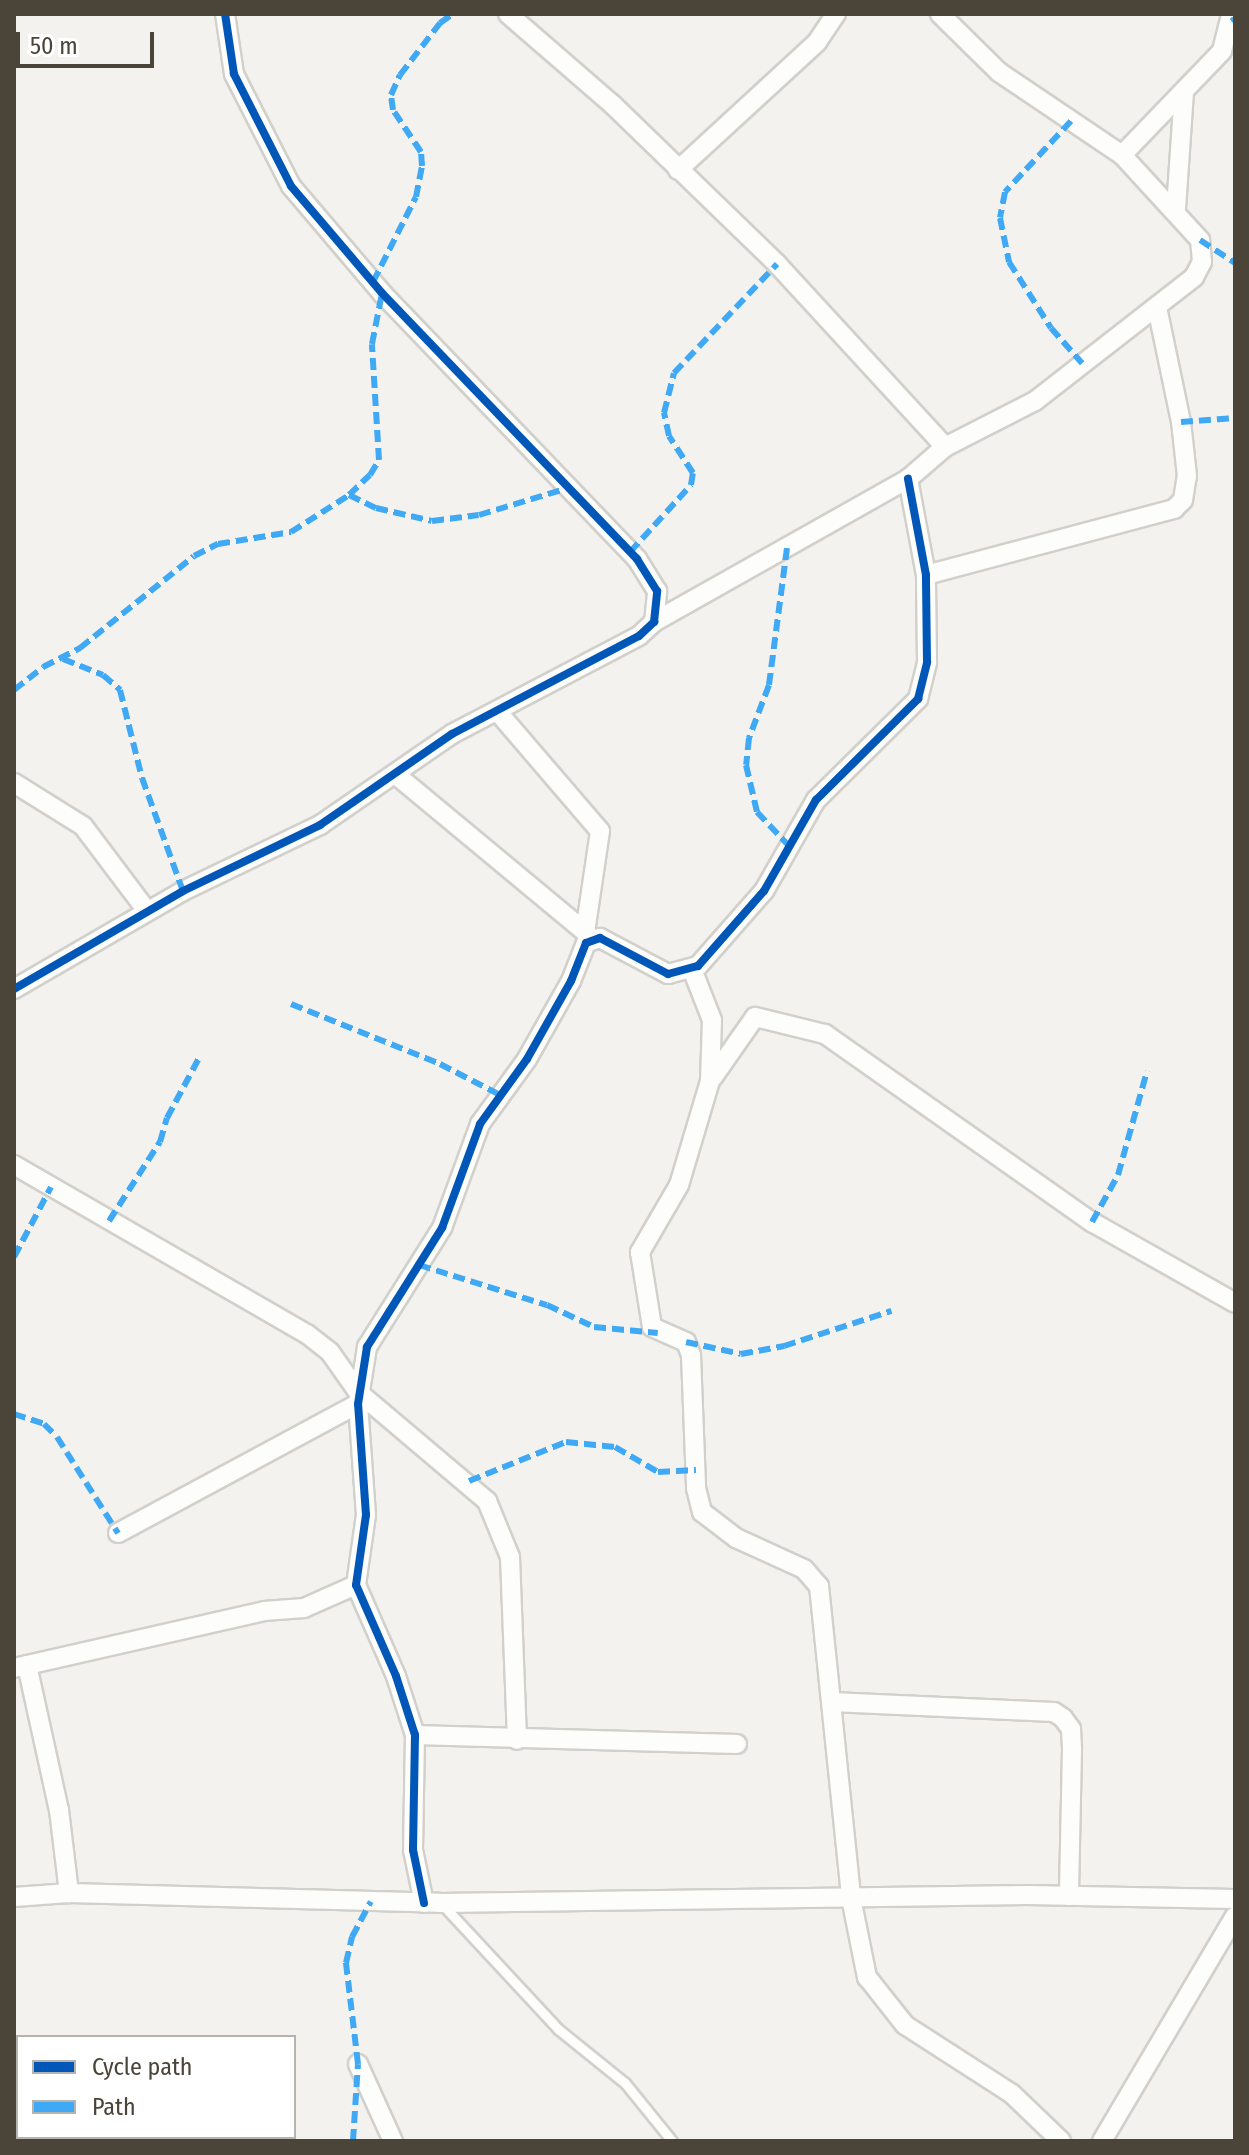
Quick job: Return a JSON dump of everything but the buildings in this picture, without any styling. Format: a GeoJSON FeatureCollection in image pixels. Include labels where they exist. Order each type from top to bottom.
{"type":"FeatureCollection","features":[{"type":"Feature","properties":{"kind":"street"},"geometry":{"type":"LineString","coordinates":[[225,14],[234,74],[291,186],[393,304],[637,559],[657,591],[654,622]]}},
{"type":"Feature","properties":{"kind":"street"},"geometry":{"type":"LineString","coordinates":[[508,14],[777,264],[945,447]]}},
{"type":"Feature","properties":{"kind":"street"},"geometry":{"type":"LineString","coordinates":[[678,170],[817,42],[836,14]]}},
{"type":"Feature","properties":{"kind":"street"},"geometry":{"type":"LineString","coordinates":[[14,989],[147,911],[320,825],[497,711],[639,636],[654,622],[908,479],[945,447],[1035,401],[1194,277],[1202,262],[1200,240],[1176,209],[1122,155],[999,72],[940,14]]}},
{"type":"Feature","properties":{"kind":"street"},"geometry":{"type":"LineString","coordinates":[[1122,155],[1222,51],[1231,14]]}},
{"type":"Feature","properties":{"kind":"street"},"geometry":{"type":"LineString","coordinates":[[1176,209],[1184,92]]}},
{"type":"Feature","properties":{"kind":"street"},"geometry":{"type":"LineString","coordinates":[[926,575],[1174,509],[1183,500],[1187,476],[1181,422],[1157,307]]}},
{"type":"Feature","properties":{"kind":"street"},"geometry":{"type":"LineString","coordinates":[[395,774],[588,935],[600,938],[668,974],[692,969],[764,891],[816,800],[918,699],[927,662],[926,575],[908,479]]}},
{"type":"Feature","properties":{"kind":"street"},"geometry":{"type":"LineString","coordinates":[[432,1903],[413,1850],[415,1735],[396,1676],[356,1585],[366,1515],[358,1398],[367,1347],[442,1228],[480,1124],[527,1059],[588,935],[600,831],[497,711]]}},
{"type":"Feature","properties":{"kind":"street"},"geometry":{"type":"LineString","coordinates":[[14,783],[83,826],[147,911]]}},
{"type":"Feature","properties":{"kind":"street"},"geometry":{"type":"LineString","coordinates":[[692,969],[712,1020],[710,1081],[679,1185],[640,1252],[652,1327],[686,1342],[691,1355],[696,1488],[702,1512],[736,1538],[804,1569],[819,1586],[851,1898],[867,1977],[889,2010],[1012,2094],[1061,2141]]}},
{"type":"Feature","properties":{"kind":"street"},"geometry":{"type":"LineString","coordinates":[[710,1081],[755,1017],[825,1034],[1092,1222],[1235,1303]]}},
{"type":"Feature","properties":{"kind":"street"},"geometry":{"type":"LineString","coordinates":[[14,1165],[307,1334],[330,1352],[358,1398],[469,1481],[499,1524],[510,1557],[515,1616],[517,1740]]}},
{"type":"Feature","properties":{"kind":"street"},"geometry":{"type":"LineString","coordinates":[[118,1533],[358,1398]]}},
{"type":"Feature","properties":{"kind":"street"},"geometry":{"type":"LineString","coordinates":[[69,1893],[59,1810],[20,1666],[264,1611],[304,1608],[356,1585]]}},
{"type":"Feature","properties":{"kind":"street"},"geometry":{"type":"LineString","coordinates":[[832,1702],[1054,1712],[1063,1718],[1071,1729],[1072,1749],[1069,1896]]}},
{"type":"Feature","properties":{"kind":"street"},"geometry":{"type":"LineString","coordinates":[[415,1735],[737,1744]]}},
{"type":"Feature","properties":{"kind":"street"},"geometry":{"type":"LineString","coordinates":[[14,1897],[69,1893],[432,1903],[1069,1896],[1235,1899]]}},
{"type":"Feature","properties":{"kind":"street"},"geometry":{"type":"LineString","coordinates":[[1102,2141],[1235,1916]]}},
{"type":"Feature","properties":{"kind":"street"},"geometry":{"type":"LineString","coordinates":[[358,2064],[393,2141]]}},
{"type":"Feature","properties":{"kind":"lane"},"geometry":{"type":"LineString","coordinates":[[432,1903],[558,2029],[625,2083],[672,2141]]}},
{"type":"Feature","properties":{"kind":"marked path"},"geometry":{"type":"LineString","coordinates":[[373,282],[416,197],[422,166],[421,152],[393,110],[391,95],[400,75],[440,23],[453,14]]}},
{"type":"Feature","properties":{"kind":"marked path"},"geometry":{"type":"LineString","coordinates":[[1232,17],[1235,21]]}},
{"type":"Feature","properties":{"kind":"marked path"},"geometry":{"type":"LineString","coordinates":[[1071,121],[1005,192],[1000,218],[1009,262],[1051,328],[1082,363]]}},
{"type":"Feature","properties":{"kind":"marked path"},"geometry":{"type":"LineString","coordinates":[[1200,240],[1235,263]]}},
{"type":"Feature","properties":{"kind":"marked path"},"geometry":{"type":"LineString","coordinates":[[630,552],[691,485],[693,473],[669,436],[664,413],[674,373],[777,264]]}},
{"type":"Feature","properties":{"kind":"marked path"},"geometry":{"type":"LineString","coordinates":[[14,690],[43,667],[80,648],[194,556],[218,544],[291,532],[349,495],[370,475],[379,460],[372,344],[382,293]]}},
{"type":"Feature","properties":{"kind":"marked path"},"geometry":{"type":"LineString","coordinates":[[1181,422],[1235,418]]}},
{"type":"Feature","properties":{"kind":"marked path"},"geometry":{"type":"LineString","coordinates":[[349,495],[376,508],[432,521],[479,515],[565,489]]}},
{"type":"Feature","properties":{"kind":"marked path"},"geometry":{"type":"LineString","coordinates":[[787,548],[769,685],[749,738],[746,765],[757,812],[789,846]]}},
{"type":"Feature","properties":{"kind":"marked path"},"geometry":{"type":"LineString","coordinates":[[63,659],[103,675],[120,690],[142,778],[183,891]]}},
{"type":"Feature","properties":{"kind":"marked path"},"geometry":{"type":"LineString","coordinates":[[291,1004],[440,1064],[500,1095]]}},
{"type":"Feature","properties":{"kind":"marked path"},"geometry":{"type":"LineString","coordinates":[[109,1221],[160,1142],[167,1118],[199,1058]]}},
{"type":"Feature","properties":{"kind":"marked path"},"geometry":{"type":"LineString","coordinates":[[1092,1222],[1118,1175],[1147,1071]]}},
{"type":"Feature","properties":{"kind":"marked path"},"geometry":{"type":"LineString","coordinates":[[14,1257],[51,1187]]}},
{"type":"Feature","properties":{"kind":"marked path"},"geometry":{"type":"LineString","coordinates":[[419,1265],[547,1305],[594,1327],[658,1333]]}},
{"type":"Feature","properties":{"kind":"marked path"},"geometry":{"type":"LineString","coordinates":[[686,1342],[741,1354],[784,1346],[891,1311]]}},
{"type":"Feature","properties":{"kind":"marked path"},"geometry":{"type":"LineString","coordinates":[[14,1414],[44,1424],[57,1437],[118,1533]]}},
{"type":"Feature","properties":{"kind":"marked path"},"geometry":{"type":"LineString","coordinates":[[469,1481],[566,1442],[615,1447],[658,1472],[696,1470]]}},
{"type":"Feature","properties":{"kind":"marked path"},"geometry":{"type":"LineString","coordinates":[[353,2141],[358,2064],[346,1963],[352,1937],[371,1902]]}},
{"type":"Feature","properties":{"kind":"cycle path"},"geometry":{"type":"LineString","coordinates":[[14,989],[183,891],[320,825],[452,734],[639,636],[654,622],[657,591],[637,559],[382,293],[291,186],[234,74],[225,14]]}},
{"type":"Feature","properties":{"kind":"cycle path"},"geometry":{"type":"LineString","coordinates":[[424,1903],[413,1850],[415,1735],[396,1676],[356,1585],[366,1515],[358,1404],[367,1347],[442,1228],[480,1124],[527,1059],[571,981],[586,943],[600,938],[668,974],[698,966],[764,891],[816,800],[918,699],[927,662],[926,575],[908,479]]}}]}
